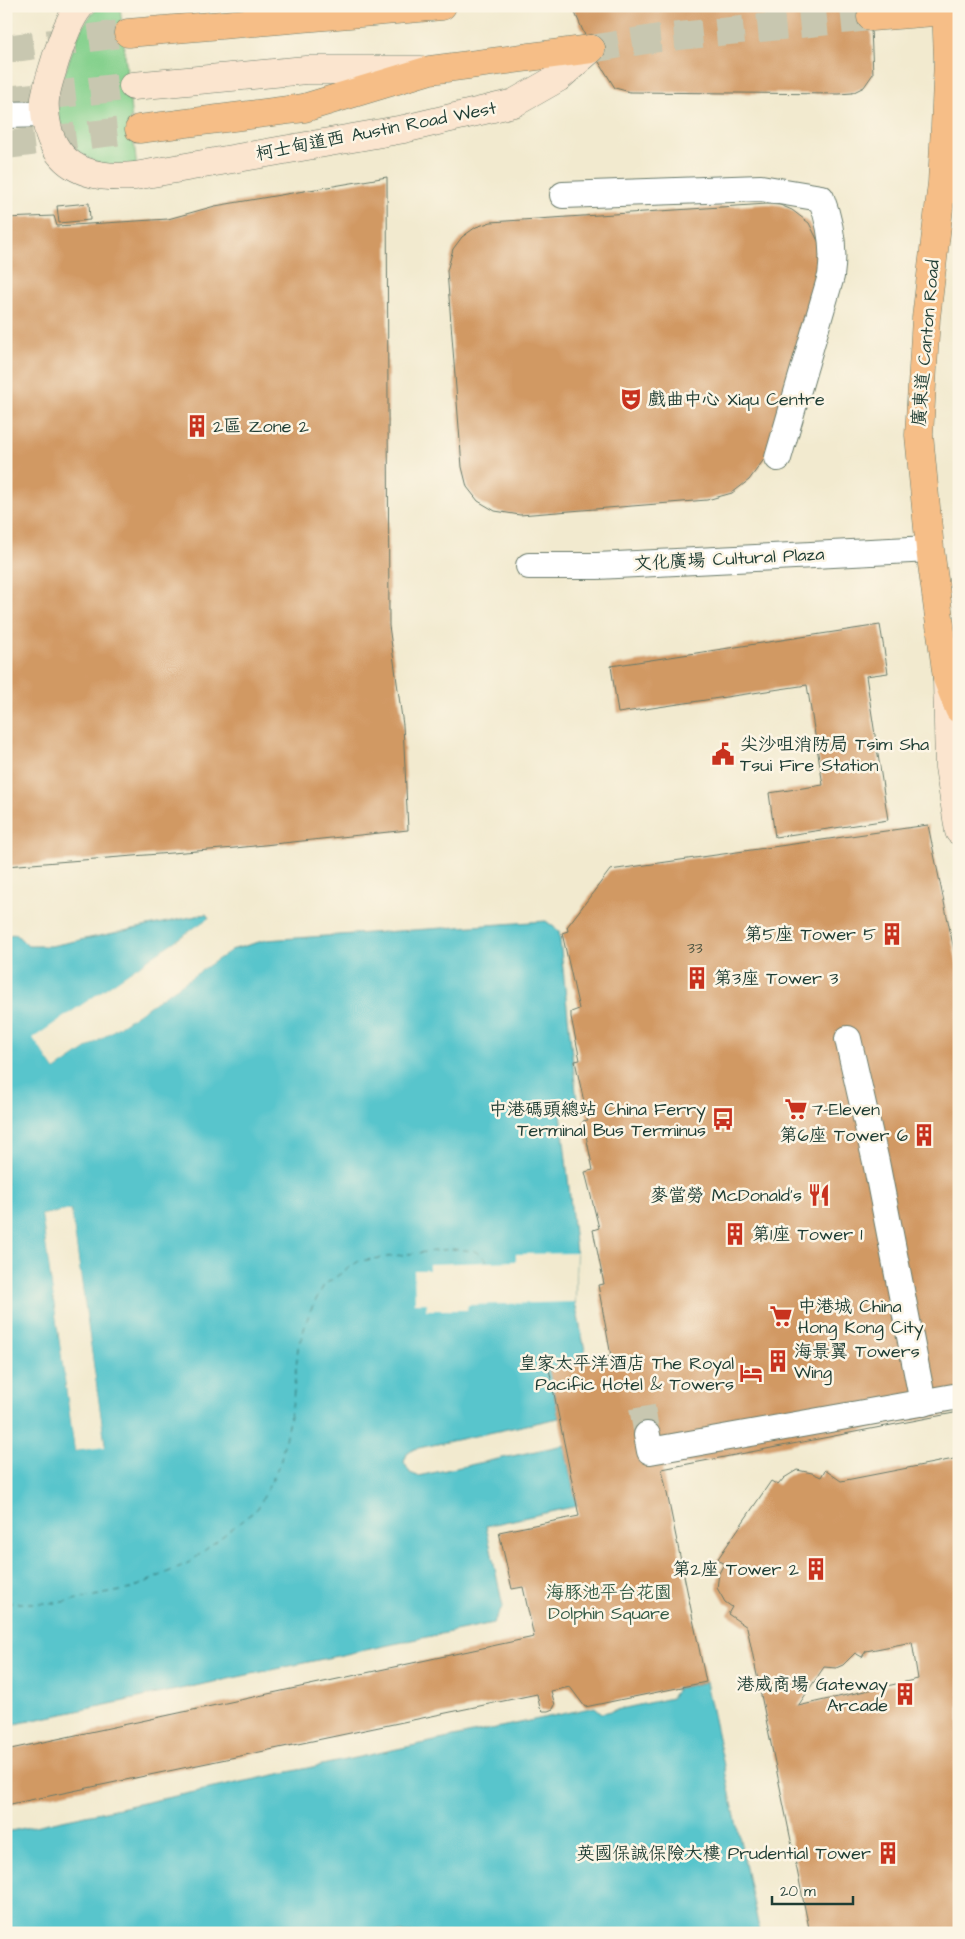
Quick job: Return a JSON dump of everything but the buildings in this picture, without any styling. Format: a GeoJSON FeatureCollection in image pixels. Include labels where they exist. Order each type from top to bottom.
{"type":"FeatureCollection","features":[{"type":"Feature","properties":{"kind":"main road"},"geometry":{"type":"LineString","coordinates":[[128,33],[442,6]]}},
{"type":"Feature","properties":{"kind":"main road"},"geometry":{"type":"LineString","coordinates":[[871,17],[951,9]]}},
{"type":"Feature","properties":{"kind":"main road","name":"廣東道 Canton Road"},"geometry":{"type":"LineString","coordinates":[[951,9],[942,183],[926,318],[919,435],[930,549],[947,678],[959,708]]}},
{"type":"Feature","properties":{"kind":"main road","name":"柯士甸道西 Austin Road West"},"geometry":{"type":"LineString","coordinates":[[430,70],[591,49]]}},
{"type":"Feature","properties":{"kind":"main road"},"geometry":{"type":"LineString","coordinates":[[139,129],[304,108],[430,70]]}},
{"type":"Feature","properties":{"kind":"street","name":"柯士甸道西 Austin Road West"},"geometry":{"type":"LineString","coordinates":[[80,6],[67,28],[47,85],[45,114],[57,151],[78,170],[98,176],[136,176],[404,129],[514,103],[558,78],[591,49]]}},
{"type":"Feature","properties":{"kind":"street","name":"柯士甸道西 Austin Road West"},"geometry":{"type":"LineString","coordinates":[[133,86],[306,70],[430,70]]}},
{"type":"Feature","properties":{"kind":"street"},"geometry":{"type":"LineString","coordinates":[[6,115],[45,114]]}},
{"type":"Feature","properties":{"kind":"street"},"geometry":{"type":"LineString","coordinates":[[564,194],[761,188],[821,198],[829,218],[832,236],[834,258],[832,276],[778,458]]}},
{"type":"Feature","properties":{"kind":"street","name":"文化廣場 Cultural Plaza"},"geometry":{"type":"LineString","coordinates":[[529,566],[606,565],[930,549]]}},
{"type":"Feature","properties":{"kind":"street","name":"廣東道 Canton Road"},"geometry":{"type":"LineString","coordinates":[[947,678],[949,768],[959,831]]}},
{"type":"Feature","properties":{"kind":"street"},"geometry":{"type":"LineString","coordinates":[[848,1039],[876,1162],[923,1403]]}},
{"type":"Feature","properties":{"kind":"street"},"geometry":{"type":"LineString","coordinates":[[647,1434],[650,1451],[959,1396]]}},
{"type":"Feature","properties":{"kind":"green space"},"geometry":{"type":"Polygon","coordinates":[[[101,6],[120,6],[137,170],[109,167],[84,156],[66,137],[61,124],[58,109],[63,79],[77,38],[89,17],[101,6]]]}},
{"type":"Feature","properties":{"kind":"water"},"geometry":{"type":"Polygon","coordinates":[[[206,914],[209,918],[34,1038],[55,1070],[231,950],[266,940],[546,921],[559,931],[578,1111],[561,1113],[576,1253],[575,1302],[587,1360],[549,1369],[559,1418],[414,1449],[407,1454],[404,1462],[410,1473],[418,1476],[564,1445],[577,1506],[486,1526],[503,1607],[493,1623],[6,1726],[6,935],[16,934],[28,946],[51,946],[206,914]],[[71,1210],[42,1215],[75,1451],[105,1446],[71,1210]]]}},
{"type":"Feature","properties":{"kind":"water"},"geometry":{"type":"Polygon","coordinates":[[[706,1682],[760,1933],[6,1933],[6,1832],[595,1707],[602,1713],[671,1698],[678,1688],[706,1682]]]}},
{"type":"Feature","properties":{"kind":"pier"},"geometry":{"type":"Polygon","coordinates":[[[209,918],[210,920],[37,1039],[55,1066],[229,948],[231,950],[55,1070],[33,1038],[209,918]]]}},
{"type":"Feature","properties":{"kind":"pier"},"geometry":{"type":"Polygon","coordinates":[[[71,1210],[105,1447],[75,1451],[42,1215],[71,1210]],[[69,1213],[44,1217],[77,1448],[102,1444],[69,1213]]]}},
{"type":"Feature","properties":{"kind":"pier"},"geometry":{"type":"Polygon","coordinates":[[[576,1253],[575,1302],[468,1305],[467,1310],[426,1310],[427,1303],[415,1303],[414,1270],[429,1270],[429,1264],[516,1261],[516,1254],[576,1253]]]}},
{"type":"Feature","properties":{"kind":"ferry route"},"geometry":{"type":"LineString","coordinates":[[6,1603],[57,1603],[131,1589],[190,1562],[258,1508],[280,1464],[293,1401],[298,1348],[310,1311],[324,1285],[359,1261],[408,1254],[452,1249],[475,1251],[489,1262]]}},
{"type":"Feature","properties":{"kind":"tunnel"},"geometry":{"type":"LineString","coordinates":[[591,49],[659,38],[871,17]]}},
{"type":"Feature","properties":{"kind":"tunnel"},"geometry":{"type":"LineString","coordinates":[[6,49],[128,33]]}},
{"type":"Feature","properties":{"kind":"tunnel"},"geometry":{"type":"LineString","coordinates":[[6,100],[133,86]]}},
{"type":"Feature","properties":{"kind":"tunnel"},"geometry":{"type":"LineString","coordinates":[[6,145],[139,129]]}},
{"type":"Feature","properties":{"kind":"tunnel"},"geometry":{"type":"LineString","coordinates":[[642,1407],[647,1435]]}},
{"type":"Feature","properties":{"kind":"place","name":"戲曲中心 Xiqu Centre"},"geometry":{"type":"Point","coordinates":[631,399]}},
{"type":"Feature","properties":{"kind":"place","name":"2區 Zone 2"},"geometry":{"type":"Point","coordinates":[197,426]}},
{"type":"Feature","properties":{"kind":"place","name":"尖沙咀消防局 Tsim Sha Tsui Fire Station"},"geometry":{"type":"Point","coordinates":[723,754]}},
{"type":"Feature","properties":{"kind":"place","name":"第5座 Tower 5"},"geometry":{"type":"Point","coordinates":[892,934]}},
{"type":"Feature","properties":{"kind":"place","name":"第3座 Tower 3"},"geometry":{"type":"Point","coordinates":[697,978]}},
{"type":"Feature","properties":{"kind":"place","name":"7-Eleven"},"geometry":{"type":"Point","coordinates":[796,1109]}},
{"type":"Feature","properties":{"kind":"place","name":"中港碼頭總站 China Ferry Terminal Bus Terminus"},"geometry":{"type":"Point","coordinates":[723,1119]}},
{"type":"Feature","properties":{"kind":"place","name":"第6座 Tower 6"},"geometry":{"type":"Point","coordinates":[924,1135]}},
{"type":"Feature","properties":{"kind":"place","name":"麥當勞 McDonald's"},"geometry":{"type":"Point","coordinates":[819,1195]}},
{"type":"Feature","properties":{"kind":"place","name":"第1座 Tower 1"},"geometry":{"type":"Point","coordinates":[735,1234]}},
{"type":"Feature","properties":{"kind":"place","name":"中港城 China Hong Kong City"},"geometry":{"type":"Point","coordinates":[781,1316]}},
{"type":"Feature","properties":{"kind":"place","name":"海景翼 Towers Wing"},"geometry":{"type":"Point","coordinates":[778,1361]}},
{"type":"Feature","properties":{"kind":"place","name":"皇家太平洋酒店 The Royal Pacific Hotel & Towers"},"geometry":{"type":"Point","coordinates":[751,1373]}},
{"type":"Feature","properties":{"kind":"place","name":"第2座 Tower 2"},"geometry":{"type":"Point","coordinates":[816,1569]}},
{"type":"Feature","properties":{"kind":"place","name":"港威商場 Gateway Arcade"},"geometry":{"type":"Point","coordinates":[905,1694]}},
{"type":"Feature","properties":{"kind":"place","name":"英國保誠保險大樓 Prudential Tower"},"geometry":{"type":"Point","coordinates":[888,1853]}},
{"type":"Feature","properties":{"kind":"park label","name":"海豚池平台花園 Dolphin Square"},"geometry":{"type":"Point","coordinates":[609,1602]}}]}
